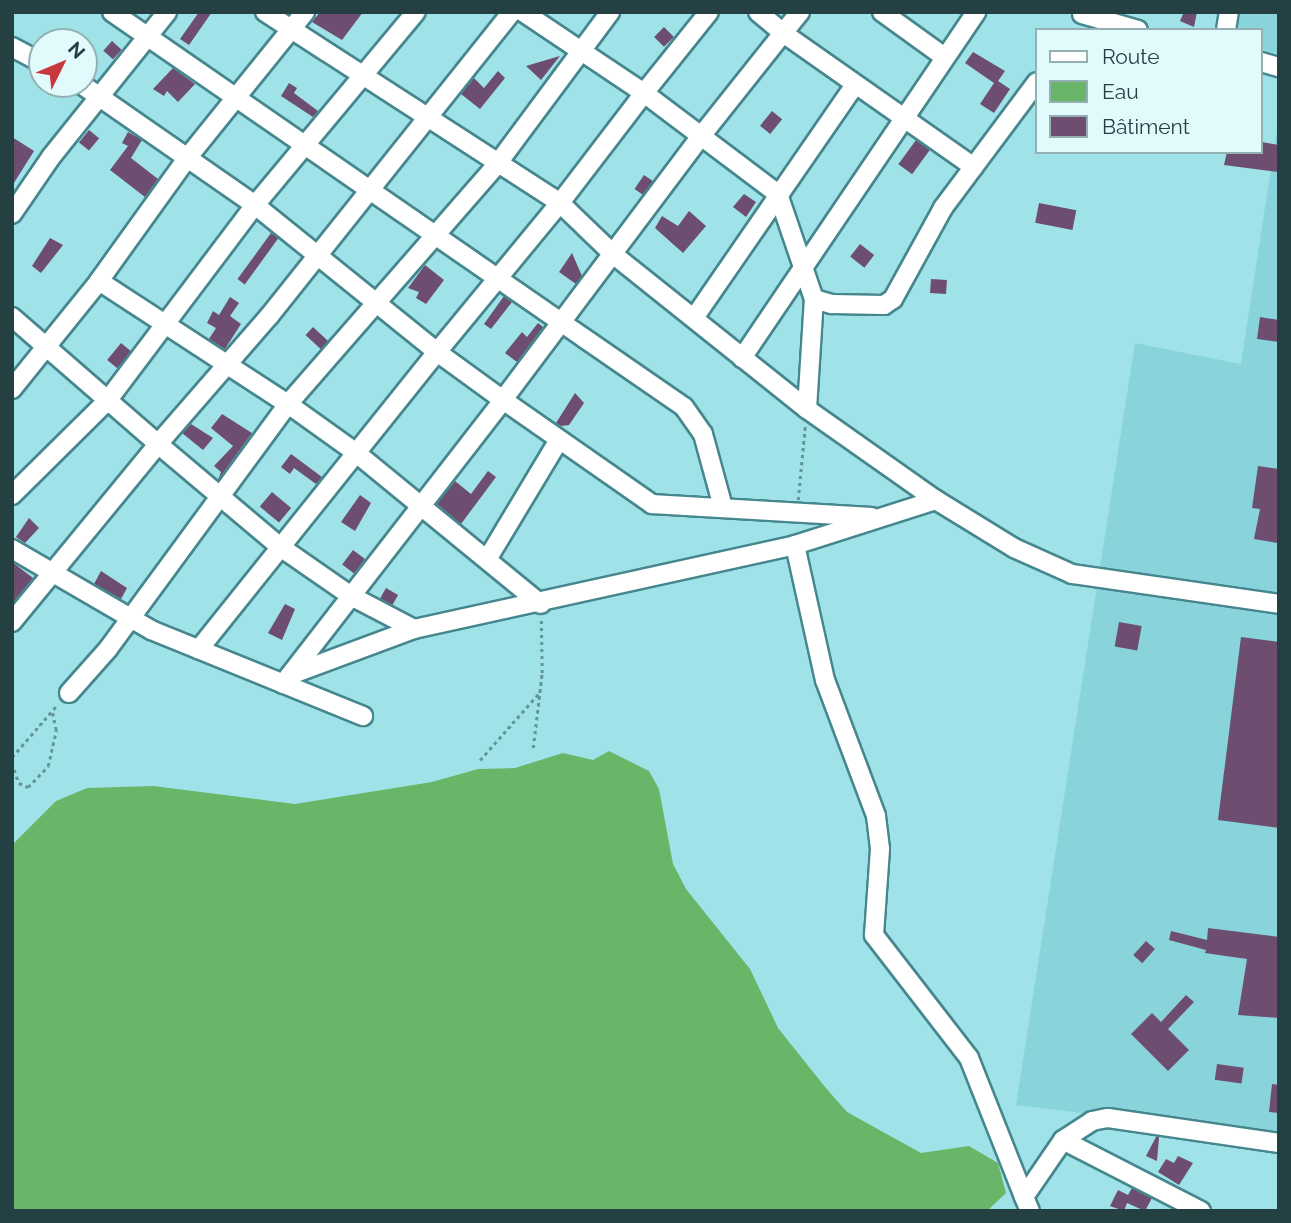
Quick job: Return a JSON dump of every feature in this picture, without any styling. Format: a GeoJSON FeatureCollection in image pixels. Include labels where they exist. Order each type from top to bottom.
{"type":"FeatureCollection","features":[{"type":"Feature","properties":{"kind":"street"},"geometry":{"type":"LineString","coordinates":[[112,12],[432,237],[495,276],[684,407],[703,434],[723,507]]}},
{"type":"Feature","properties":{"kind":"street"},"geometry":{"type":"LineString","coordinates":[[12,214],[99,94],[167,12]]}},
{"type":"Feature","properties":{"kind":"street"},"geometry":{"type":"LineString","coordinates":[[265,12],[560,203],[614,255],[807,409],[936,500],[1032,559],[1060,570],[1279,604]]}},
{"type":"Feature","properties":{"kind":"street"},"geometry":{"type":"LineString","coordinates":[[12,389],[99,281],[188,157],[305,12]]}},
{"type":"Feature","properties":{"kind":"street"},"geometry":{"type":"LineString","coordinates":[[12,495],[108,400],[302,145],[416,12]]}},
{"type":"Feature","properties":{"kind":"street"},"geometry":{"type":"LineString","coordinates":[[12,622],[317,256],[512,12]]}},
{"type":"Feature","properties":{"kind":"street"},"geometry":{"type":"LineString","coordinates":[[523,12],[644,93],[778,194],[805,264],[814,299],[807,409]]}},
{"type":"Feature","properties":{"kind":"street"},"geometry":{"type":"LineString","coordinates":[[69,693],[108,649],[129,615],[288,404],[498,163],[610,12]]}},
{"type":"Feature","properties":{"kind":"street"},"geometry":{"type":"LineString","coordinates":[[199,649],[495,276],[560,203],[709,12]]}},
{"type":"Feature","properties":{"kind":"street"},"geometry":{"type":"LineString","coordinates":[[758,12],[855,85],[974,167]]}},
{"type":"Feature","properties":{"kind":"street"},"geometry":{"type":"LineString","coordinates":[[286,680],[503,400],[560,320],[614,255],[701,136],[800,12]]}},
{"type":"Feature","properties":{"kind":"street"},"geometry":{"type":"LineString","coordinates":[[883,12],[943,56]]}},
{"type":"Feature","properties":{"kind":"street"},"geometry":{"type":"LineString","coordinates":[[742,358],[943,56],[976,12]]}},
{"type":"Feature","properties":{"kind":"street"},"geometry":{"type":"LineString","coordinates":[[1073,28],[1083,13],[1132,28]]}},
{"type":"Feature","properties":{"kind":"street"},"geometry":{"type":"LineString","coordinates":[[12,47],[28,56]]}},
{"type":"Feature","properties":{"kind":"street"},"geometry":{"type":"LineString","coordinates":[[814,299],[832,304],[884,304],[893,299],[943,208],[1036,83]]}},
{"type":"Feature","properties":{"kind":"street"},"geometry":{"type":"LineString","coordinates":[[694,318],[855,85]]}},
{"type":"Feature","properties":{"kind":"street"},"geometry":{"type":"LineString","coordinates":[[99,94],[255,205],[437,352],[640,499],[663,505],[797,509],[880,518]]}},
{"type":"Feature","properties":{"kind":"street"},"geometry":{"type":"LineString","coordinates":[[99,281],[288,404],[355,452],[541,604]]}},
{"type":"Feature","properties":{"kind":"street"},"geometry":{"type":"LineString","coordinates":[[12,317],[217,496],[279,546],[351,596],[414,629]]}},
{"type":"Feature","properties":{"kind":"street"},"geometry":{"type":"LineString","coordinates":[[488,558],[559,440]]}},
{"type":"Feature","properties":{"kind":"street"},"geometry":{"type":"LineString","coordinates":[[286,680],[414,629],[541,604],[794,545],[936,500]]}},
{"type":"Feature","properties":{"kind":"street"},"geometry":{"type":"LineString","coordinates":[[794,545],[825,680],[876,816],[880,849],[874,934],[967,1054],[1027,1204]]}},
{"type":"Feature","properties":{"kind":"street"},"geometry":{"type":"LineString","coordinates":[[12,549],[151,630],[286,680],[363,716]]}},
{"type":"Feature","properties":{"kind":"street"},"geometry":{"type":"LineString","coordinates":[[1027,1204],[1063,1140],[1092,1121],[1108,1118],[1279,1143]]}},
{"type":"Feature","properties":{"kind":"street"},"geometry":{"type":"LineString","coordinates":[[1063,1140],[1201,1211]]}},
{"type":"Feature","properties":{"kind":"path"},"geometry":{"type":"LineString","coordinates":[[797,509],[807,409]]}},
{"type":"Feature","properties":{"kind":"path"},"geometry":{"type":"LineString","coordinates":[[533,748],[539,694],[541,604]]}},
{"type":"Feature","properties":{"kind":"path"},"geometry":{"type":"LineString","coordinates":[[12,757],[69,693]]}},
{"type":"Feature","properties":{"kind":"path"},"geometry":{"type":"LineString","coordinates":[[480,760],[539,694]]}},
{"type":"Feature","properties":{"kind":"path"},"geometry":{"type":"LineString","coordinates":[[12,763],[19,783],[28,787],[48,766],[56,730],[52,711]]}},
{"type":"Feature","properties":{"kind":"shaded area"},"geometry":{"type":"Polygon","coordinates":[[[1239,12],[1279,12],[1279,54],[1263,50],[1263,28],[1237,28],[1239,12]]]}},
{"type":"Feature","properties":{"kind":"shaded area"},"geometry":{"type":"Polygon","coordinates":[[[1279,117],[1279,1137],[1016,1105],[1135,343],[1241,364],[1279,117]]]}},
{"type":"Feature","properties":{"kind":"water"},"geometry":{"type":"Polygon","coordinates":[[[609,751],[649,771],[659,789],[673,864],[686,889],[750,969],[778,1028],[825,1087],[847,1112],[921,1153],[969,1146],[998,1163],[1006,1193],[987,1211],[12,1211],[12,845],[56,801],[87,788],[153,786],[295,804],[432,782],[478,769],[515,768],[563,753],[593,760],[609,751]]]}},
{"type":"Feature","properties":{"kind":"building"},"geometry":{"type":"Polygon","coordinates":[[[199,12],[212,12],[189,45],[180,39],[199,12]]]}},
{"type":"Feature","properties":{"kind":"building"},"geometry":{"type":"Polygon","coordinates":[[[320,12],[363,12],[342,40],[312,22],[320,12]]]}},
{"type":"Feature","properties":{"kind":"building"},"geometry":{"type":"Polygon","coordinates":[[[1184,12],[1197,12],[1194,27],[1180,21],[1184,12]]]}},
{"type":"Feature","properties":{"kind":"building"},"geometry":{"type":"Polygon","coordinates":[[[664,27],[674,37],[664,47],[654,37],[664,27]]]}},
{"type":"Feature","properties":{"kind":"building"},"geometry":{"type":"Polygon","coordinates":[[[112,41],[122,50],[113,59],[103,51],[112,41]]]}},
{"type":"Feature","properties":{"kind":"building"},"geometry":{"type":"Polygon","coordinates":[[[973,52],[1005,71],[998,81],[1010,89],[994,113],[980,104],[994,83],[965,63],[973,52]]]}},
{"type":"Feature","properties":{"kind":"building"},"geometry":{"type":"Polygon","coordinates":[[[560,56],[541,80],[526,66],[560,56]]]}},
{"type":"Feature","properties":{"kind":"building"},"geometry":{"type":"Polygon","coordinates":[[[173,68],[195,84],[178,102],[167,91],[164,96],[153,89],[173,68]]]}},
{"type":"Feature","properties":{"kind":"building"},"geometry":{"type":"Polygon","coordinates":[[[498,71],[505,78],[480,109],[461,94],[474,78],[484,88],[498,71]]]}},
{"type":"Feature","properties":{"kind":"building"},"geometry":{"type":"Polygon","coordinates":[[[289,83],[297,88],[294,93],[318,111],[313,117],[281,96],[289,83]]]}},
{"type":"Feature","properties":{"kind":"building"},"geometry":{"type":"Polygon","coordinates":[[[772,111],[782,119],[770,134],[760,126],[772,111]]]}},
{"type":"Feature","properties":{"kind":"building"},"geometry":{"type":"Polygon","coordinates":[[[89,130],[99,138],[89,151],[79,142],[89,130]]]}},
{"type":"Feature","properties":{"kind":"building"},"geometry":{"type":"Polygon","coordinates":[[[128,132],[142,140],[131,158],[158,179],[145,197],[110,170],[128,146],[122,143],[128,132]]]}},
{"type":"Feature","properties":{"kind":"building"},"geometry":{"type":"Polygon","coordinates":[[[12,137],[34,151],[12,186],[12,137]]]}},
{"type":"Feature","properties":{"kind":"building"},"geometry":{"type":"Polygon","coordinates":[[[916,140],[930,150],[912,174],[898,164],[916,140]]]}},
{"type":"Feature","properties":{"kind":"building"},"geometry":{"type":"Polygon","coordinates":[[[1263,142],[1279,145],[1278,172],[1224,165],[1227,154],[1263,154],[1263,142]]]}},
{"type":"Feature","properties":{"kind":"building"},"geometry":{"type":"Polygon","coordinates":[[[644,175],[653,181],[644,195],[634,189],[644,175]]]}},
{"type":"Feature","properties":{"kind":"building"},"geometry":{"type":"Polygon","coordinates":[[[744,194],[756,202],[746,217],[733,207],[744,194]]]}},
{"type":"Feature","properties":{"kind":"building"},"geometry":{"type":"Polygon","coordinates":[[[1039,203],[1076,210],[1072,230],[1035,223],[1039,203]]]}},
{"type":"Feature","properties":{"kind":"building"},"geometry":{"type":"Polygon","coordinates":[[[689,211],[706,226],[683,253],[655,228],[662,216],[678,226],[689,211]]]}},
{"type":"Feature","properties":{"kind":"building"},"geometry":{"type":"Polygon","coordinates":[[[271,233],[278,238],[245,284],[237,279],[271,233]]]}},
{"type":"Feature","properties":{"kind":"building"},"geometry":{"type":"Polygon","coordinates":[[[50,238],[63,245],[41,273],[32,266],[50,238]]]}},
{"type":"Feature","properties":{"kind":"building"},"geometry":{"type":"Polygon","coordinates":[[[860,244],[874,255],[864,268],[850,257],[860,244]]]}},
{"type":"Feature","properties":{"kind":"building"},"geometry":{"type":"Polygon","coordinates":[[[572,253],[582,276],[576,284],[559,272],[572,253]]]}},
{"type":"Feature","properties":{"kind":"building"},"geometry":{"type":"Polygon","coordinates":[[[425,265],[444,280],[426,304],[416,298],[419,292],[408,288],[425,265]]]}},
{"type":"Feature","properties":{"kind":"building"},"geometry":{"type":"Polygon","coordinates":[[[931,279],[947,280],[946,294],[930,293],[931,279]]]}},
{"type":"Feature","properties":{"kind":"building"},"geometry":{"type":"Polygon","coordinates":[[[504,296],[512,302],[491,329],[484,324],[504,296]]]}},
{"type":"Feature","properties":{"kind":"building"},"geometry":{"type":"Polygon","coordinates":[[[230,297],[239,303],[230,316],[241,324],[225,349],[209,339],[216,328],[207,323],[213,311],[219,315],[230,297]]]}},
{"type":"Feature","properties":{"kind":"building"},"geometry":{"type":"Polygon","coordinates":[[[1260,317],[1279,320],[1279,342],[1257,339],[1260,317]]]}},
{"type":"Feature","properties":{"kind":"building"},"geometry":{"type":"Polygon","coordinates":[[[538,323],[543,327],[517,362],[505,353],[522,332],[527,337],[538,323]]]}},
{"type":"Feature","properties":{"kind":"building"},"geometry":{"type":"Polygon","coordinates":[[[313,327],[328,341],[321,349],[305,335],[313,327]]]}},
{"type":"Feature","properties":{"kind":"building"},"geometry":{"type":"Polygon","coordinates":[[[121,343],[131,351],[117,368],[107,360],[121,343]]]}},
{"type":"Feature","properties":{"kind":"building"},"geometry":{"type":"Polygon","coordinates":[[[575,393],[584,403],[569,425],[561,426],[556,423],[575,393]]]}},
{"type":"Feature","properties":{"kind":"building"},"geometry":{"type":"Polygon","coordinates":[[[222,414],[252,433],[218,480],[221,472],[214,466],[233,446],[211,428],[222,414]]]}},
{"type":"Feature","properties":{"kind":"building"},"geometry":{"type":"Polygon","coordinates":[[[191,424],[213,438],[203,450],[182,433],[191,424]]]}},
{"type":"Feature","properties":{"kind":"building"},"geometry":{"type":"Polygon","coordinates":[[[291,454],[322,477],[316,484],[294,468],[290,474],[281,467],[291,454]]]}},
{"type":"Feature","properties":{"kind":"building"},"geometry":{"type":"Polygon","coordinates":[[[1258,466],[1279,469],[1278,543],[1254,539],[1260,509],[1252,508],[1258,466]]]}},
{"type":"Feature","properties":{"kind":"building"},"geometry":{"type":"Polygon","coordinates":[[[488,471],[496,477],[461,524],[437,504],[455,481],[471,494],[488,471]]]}},
{"type":"Feature","properties":{"kind":"building"},"geometry":{"type":"Polygon","coordinates":[[[272,492],[291,508],[279,523],[260,507],[272,492]]]}},
{"type":"Feature","properties":{"kind":"building"},"geometry":{"type":"Polygon","coordinates":[[[360,495],[371,503],[355,531],[341,522],[360,495]]]}},
{"type":"Feature","properties":{"kind":"building"},"geometry":{"type":"Polygon","coordinates":[[[29,518],[39,528],[25,543],[16,537],[29,518]]]}},
{"type":"Feature","properties":{"kind":"building"},"geometry":{"type":"Polygon","coordinates":[[[353,550],[365,559],[354,573],[342,564],[353,550]]]}},
{"type":"Feature","properties":{"kind":"building"},"geometry":{"type":"Polygon","coordinates":[[[12,562],[33,578],[12,604],[12,562]]]}},
{"type":"Feature","properties":{"kind":"building"},"geometry":{"type":"Polygon","coordinates":[[[101,571],[127,588],[121,599],[94,584],[101,571]]]}},
{"type":"Feature","properties":{"kind":"building"},"geometry":{"type":"Polygon","coordinates":[[[386,588],[398,595],[392,605],[380,598],[386,588]]]}},
{"type":"Feature","properties":{"kind":"building"},"geometry":{"type":"Polygon","coordinates":[[[285,604],[295,609],[282,640],[268,633],[285,604]]]}},
{"type":"Feature","properties":{"kind":"building"},"geometry":{"type":"Polygon","coordinates":[[[1119,622],[1142,626],[1137,651],[1115,647],[1119,622]]]}},
{"type":"Feature","properties":{"kind":"building"},"geometry":{"type":"Polygon","coordinates":[[[1241,637],[1279,642],[1279,828],[1218,820],[1241,637]]]}},
{"type":"Feature","properties":{"kind":"building"},"geometry":{"type":"Polygon","coordinates":[[[1208,928],[1279,937],[1279,1018],[1238,1015],[1247,959],[1205,953],[1206,950],[1169,940],[1171,931],[1207,940],[1208,928]]]}},
{"type":"Feature","properties":{"kind":"building"},"geometry":{"type":"Polygon","coordinates":[[[1146,941],[1155,949],[1142,963],[1133,955],[1146,941]]]}},
{"type":"Feature","properties":{"kind":"building"},"geometry":{"type":"Polygon","coordinates":[[[1186,995],[1194,1002],[1168,1029],[1189,1050],[1168,1071],[1131,1034],[1152,1013],[1161,1022],[1186,995]]]}},
{"type":"Feature","properties":{"kind":"building"},"geometry":{"type":"Polygon","coordinates":[[[1217,1064],[1244,1068],[1242,1084],[1215,1080],[1217,1064]]]}},
{"type":"Feature","properties":{"kind":"building"},"geometry":{"type":"Polygon","coordinates":[[[1272,1084],[1279,1085],[1279,1113],[1269,1112],[1272,1084]]]}},
{"type":"Feature","properties":{"kind":"building"},"geometry":{"type":"Polygon","coordinates":[[[1156,1137],[1159,1137],[1157,1161],[1146,1156],[1156,1137]]]}},
{"type":"Feature","properties":{"kind":"building"},"geometry":{"type":"Polygon","coordinates":[[[1178,1156],[1193,1163],[1179,1185],[1158,1172],[1166,1159],[1174,1163],[1178,1156]]]}},
{"type":"Feature","properties":{"kind":"building"},"geometry":{"type":"Polygon","coordinates":[[[1132,1188],[1152,1198],[1145,1211],[1127,1203],[1124,1211],[1110,1206],[1118,1190],[1128,1195],[1132,1188]]]}}]}
